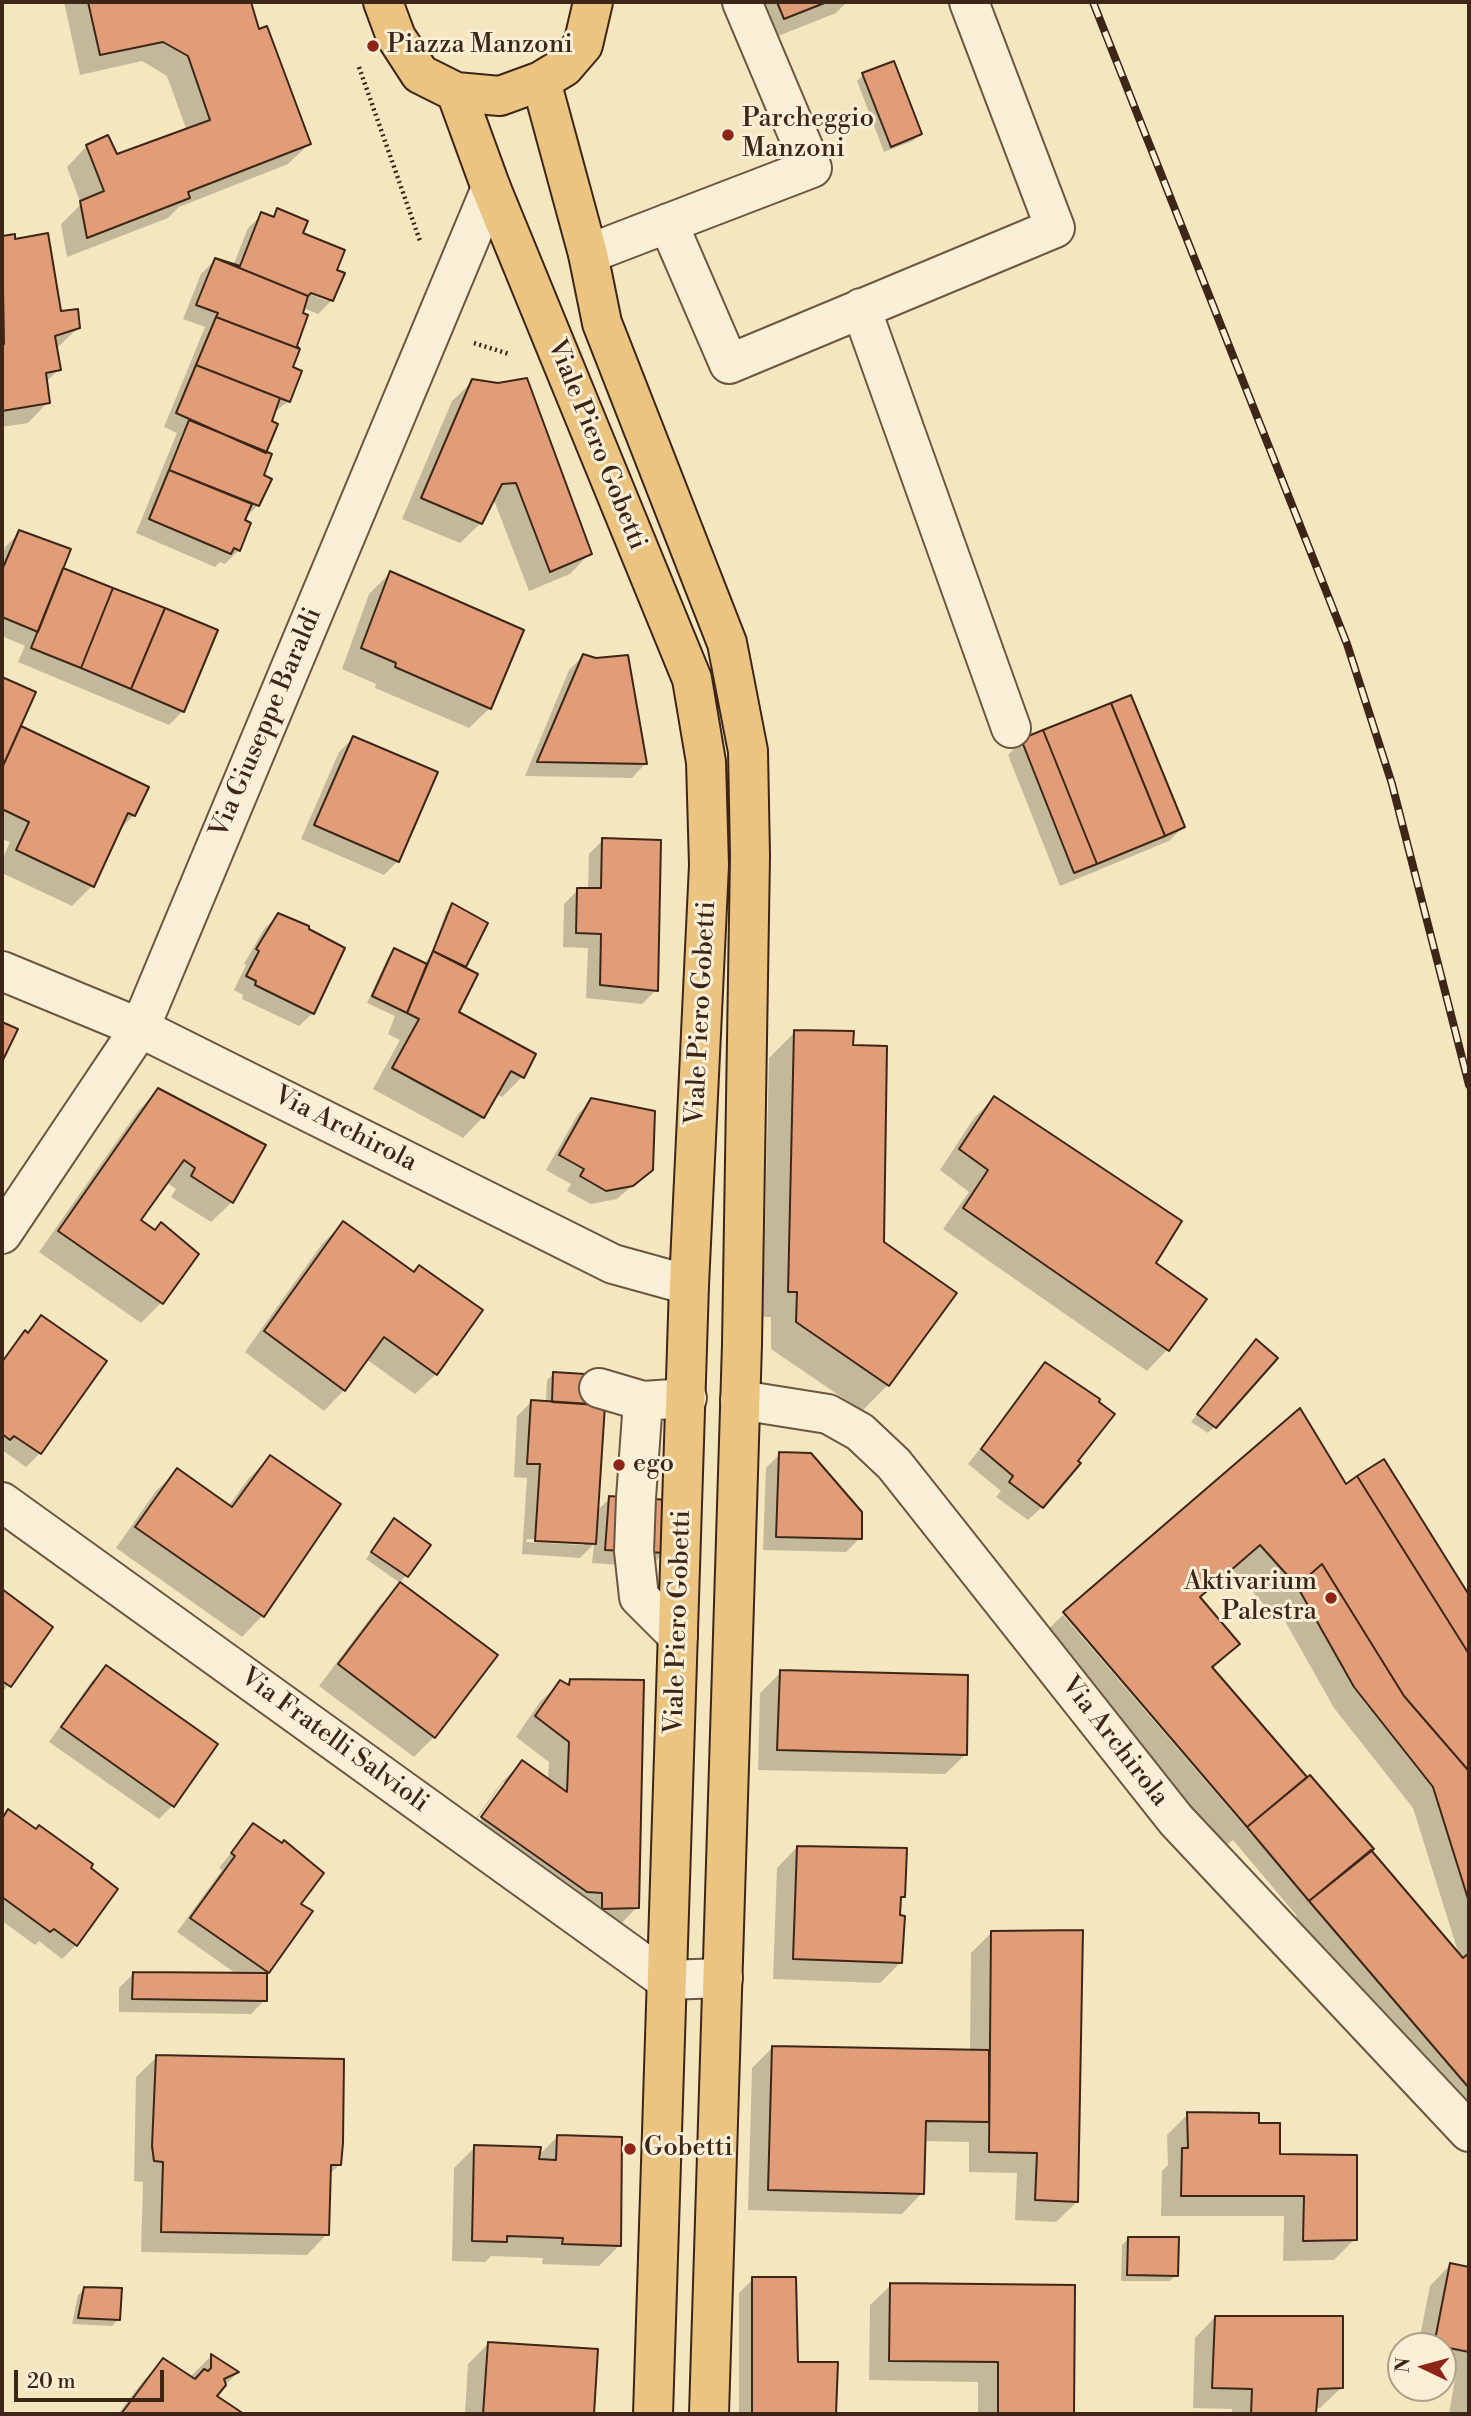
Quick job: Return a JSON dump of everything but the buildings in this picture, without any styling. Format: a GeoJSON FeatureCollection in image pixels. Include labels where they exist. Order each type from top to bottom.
{"type":"FeatureCollection","features":[{"type":"Feature","properties":{"kind":"main road"},"geometry":{"type":"LineString","coordinates":[[383,2],[396,37],[420,74],[456,92],[500,96],[541,81],[564,67],[583,45],[593,2]]}},
{"type":"Feature","properties":{"kind":"main road","name":"Viale Piero Gobetti"},"geometry":{"type":"LineString","coordinates":[[541,81],[588,254],[602,323],[727,643],[748,751],[750,856],[740,1400],[709,2414]]}},
{"type":"Feature","properties":{"kind":"main road","name":"Viale Piero Gobetti"},"geometry":{"type":"LineString","coordinates":[[456,92],[491,188],[692,679],[706,762],[709,865],[689,1285],[653,2414]]}},
{"type":"Feature","properties":{"kind":"street"},"geometry":{"type":"LineString","coordinates":[[588,254],[812,168],[742,2]]}},
{"type":"Feature","properties":{"kind":"street"},"geometry":{"type":"LineString","coordinates":[[668,223],[729,364],[1055,228],[969,2]]}},
{"type":"Feature","properties":{"kind":"street","name":"Via Giuseppe Baraldi"},"geometry":{"type":"LineString","coordinates":[[2,1234],[140,1028],[491,188]]}},
{"type":"Feature","properties":{"kind":"street"},"geometry":{"type":"LineString","coordinates":[[861,308],[1011,728]]}},
{"type":"Feature","properties":{"kind":"street","name":"Via Archirola"},"geometry":{"type":"LineString","coordinates":[[2,971],[140,1028],[613,1264],[689,1285]]}},
{"type":"Feature","properties":{"kind":"street"},"geometry":{"type":"LineString","coordinates":[[599,1388],[643,1401],[687,1398]]}},
{"type":"Feature","properties":{"kind":"street","name":"Via Archirola"},"geometry":{"type":"LineString","coordinates":[[740,1400],[828,1415],[860,1432],[894,1464],[1176,1821],[1469,2132]]}},
{"type":"Feature","properties":{"kind":"street"},"geometry":{"type":"LineString","coordinates":[[643,1401],[634,1551],[639,1597],[678,1636]]}},
{"type":"Feature","properties":{"kind":"street","name":"Via Fratelli Salvioli"},"geometry":{"type":"LineString","coordinates":[[2,1502],[666,1980]]}},
{"type":"Feature","properties":{"kind":"street"},"geometry":{"type":"LineString","coordinates":[[666,1980],[723,1978]]}},
{"type":"Feature","properties":{"kind":"railway"},"geometry":{"type":"LineString","coordinates":[[1093,2],[1347,644],[1392,784],[1469,1085]]}},
{"type":"Feature","properties":{"kind":"place","name":"Piazza Manzoni"},"geometry":{"type":"Point","coordinates":[373,46]}},
{"type":"Feature","properties":{"kind":"place","name":"Parcheggio Manzoni"},"geometry":{"type":"Point","coordinates":[728,135]}},
{"type":"Feature","properties":{"kind":"place","name":"ego"},"geometry":{"type":"Point","coordinates":[619,1465]}},
{"type":"Feature","properties":{"kind":"place","name":"Aktivarium Palestra"},"geometry":{"type":"Point","coordinates":[1331,1598]}},
{"type":"Feature","properties":{"kind":"place","name":"Gobetti"},"geometry":{"type":"Point","coordinates":[630,2149]}}]}
